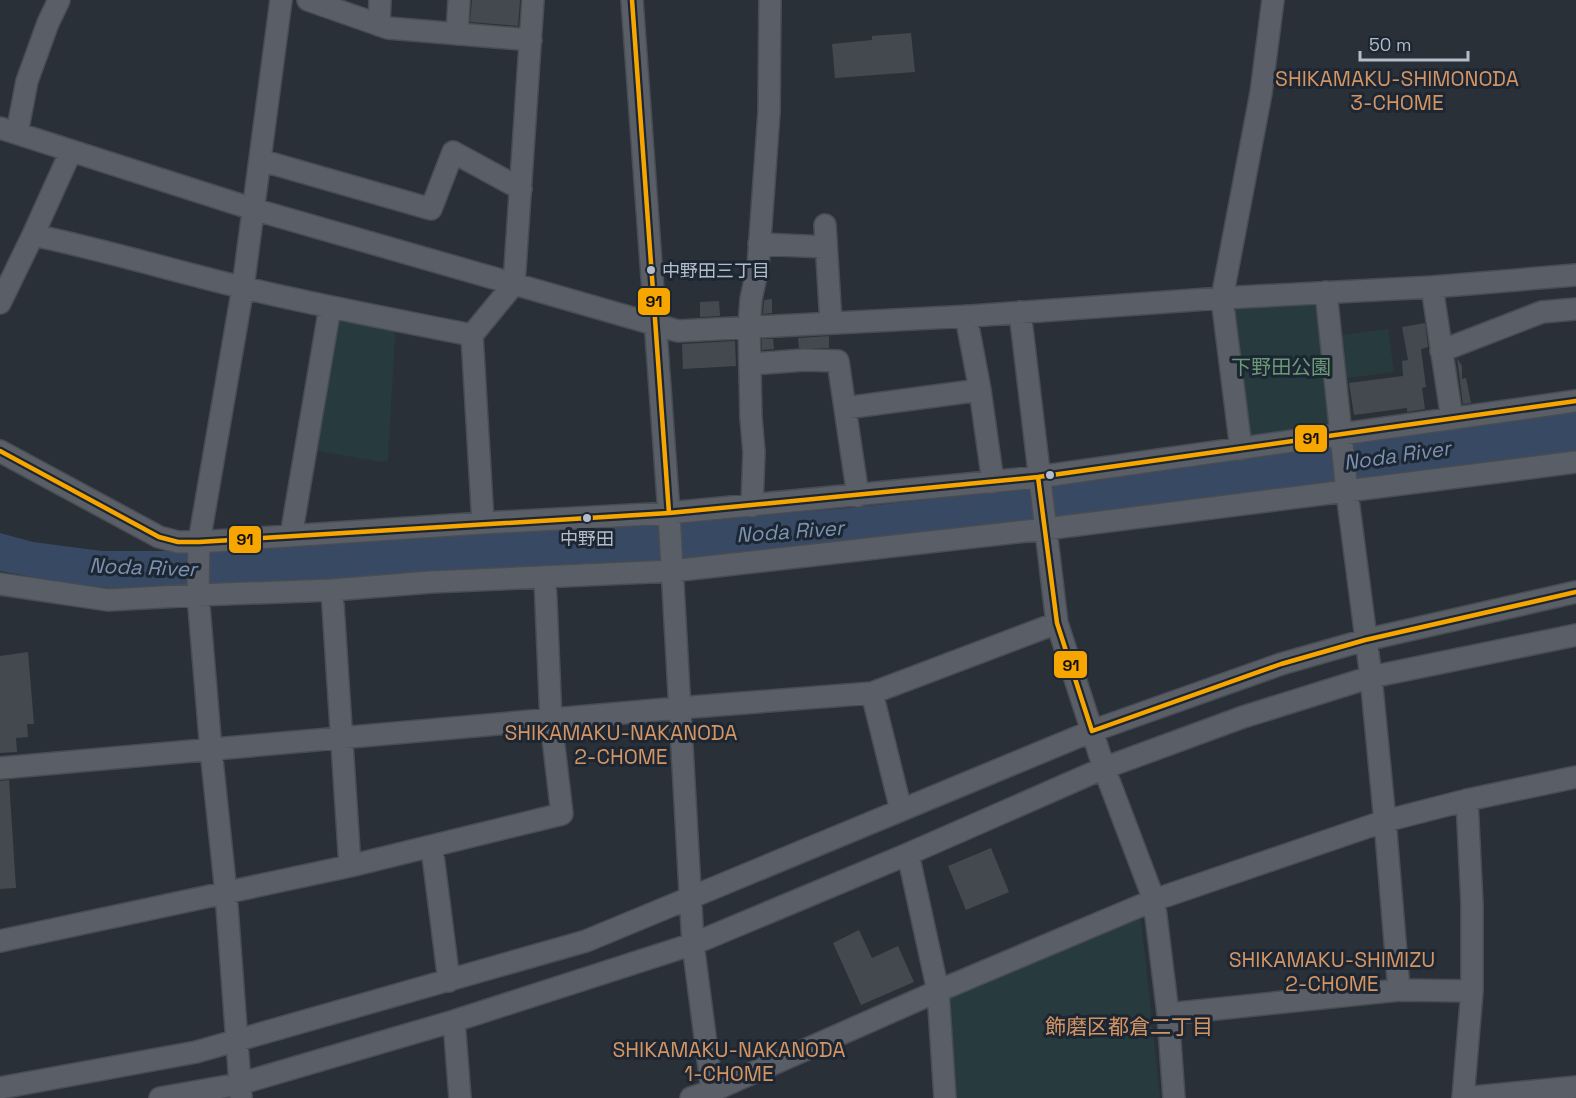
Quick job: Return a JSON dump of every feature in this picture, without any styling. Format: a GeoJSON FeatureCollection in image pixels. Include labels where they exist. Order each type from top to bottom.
{"type":"FeatureCollection","features":[{"type":"Feature","properties":{"kind":"street"},"geometry":{"type":"LineString","coordinates":[[59,0],[48,23],[9,130],[253,209],[678,331],[966,316],[1576,275]]}},
{"type":"Feature","properties":{"kind":"street"},"geometry":{"type":"LineString","coordinates":[[239,1082],[226,893],[198,595],[199,542],[243,288],[280,0]]}},
{"type":"Feature","properties":{"kind":"street"},"geometry":{"type":"LineString","coordinates":[[308,0],[388,28],[531,40]]}},
{"type":"Feature","properties":{"kind":"street"},"geometry":{"type":"LineString","coordinates":[[379,25],[380,0]]}},
{"type":"Feature","properties":{"kind":"street"},"geometry":{"type":"LineString","coordinates":[[457,34],[459,0]]}},
{"type":"Feature","properties":{"kind":"street"},"geometry":{"type":"LineString","coordinates":[[483,523],[472,335],[514,284],[533,0]]}},
{"type":"Feature","properties":{"kind":"street"},"geometry":{"type":"LineString","coordinates":[[632,0],[669,513],[693,944],[713,1095]]}},
{"type":"Feature","properties":{"kind":"street"},"geometry":{"type":"LineString","coordinates":[[752,506],[754,452],[749,327],[759,244],[769,112],[770,0]]}},
{"type":"Feature","properties":{"kind":"street"},"geometry":{"type":"LineString","coordinates":[[1241,449],[1222,298],[1261,93],[1273,0]]}},
{"type":"Feature","properties":{"kind":"street"},"geometry":{"type":"LineString","coordinates":[[0,303],[71,151]]}},
{"type":"Feature","properties":{"kind":"street"},"geometry":{"type":"LineString","coordinates":[[260,160],[431,208],[453,152],[521,189]]}},
{"type":"Feature","properties":{"kind":"street"},"geometry":{"type":"LineString","coordinates":[[825,225],[831,323]]}},
{"type":"Feature","properties":{"kind":"street"},"geometry":{"type":"LineString","coordinates":[[33,236],[86,247],[243,288],[472,335]]}},
{"type":"Feature","properties":{"kind":"street"},"geometry":{"type":"LineString","coordinates":[[759,244],[826,246]]}},
{"type":"Feature","properties":{"kind":"street"},"geometry":{"type":"LineString","coordinates":[[1432,286],[1452,419]]}},
{"type":"Feature","properties":{"kind":"street"},"geometry":{"type":"LineString","coordinates":[[1326,292],[1347,492],[1371,677],[1398,990]]}},
{"type":"Feature","properties":{"kind":"street"},"geometry":{"type":"LineString","coordinates":[[291,536],[330,307]]}},
{"type":"Feature","properties":{"kind":"street"},"geometry":{"type":"LineString","coordinates":[[1441,351],[1542,312],[1576,309]]}},
{"type":"Feature","properties":{"kind":"street"},"geometry":{"type":"LineString","coordinates":[[1020,312],[1057,623],[1104,768],[1154,900],[1168,1014],[1174,1098]]}},
{"type":"Feature","properties":{"kind":"street"},"geometry":{"type":"LineString","coordinates":[[966,316],[980,390],[993,482]]}},
{"type":"Feature","properties":{"kind":"street"},"geometry":{"type":"LineString","coordinates":[[751,364],[804,360],[838,361],[858,496]]}},
{"type":"Feature","properties":{"kind":"street"},"geometry":{"type":"LineString","coordinates":[[845,408],[980,390]]}},
{"type":"Feature","properties":{"kind":"street"},"geometry":{"type":"LineString","coordinates":[[0,451],[159,537],[178,542],[199,542],[669,513],[858,496],[1038,477],[1576,401]]}},
{"type":"Feature","properties":{"kind":"street"},"geometry":{"type":"LineString","coordinates":[[0,584],[108,600],[672,571],[1045,529],[1576,462]]}},
{"type":"Feature","properties":{"kind":"street"},"geometry":{"type":"LineString","coordinates":[[0,941],[432,848],[562,814],[551,721],[545,578]]}},
{"type":"Feature","properties":{"kind":"street"},"geometry":{"type":"LineString","coordinates":[[332,590],[350,866]]}},
{"type":"Feature","properties":{"kind":"street"},"geometry":{"type":"LineString","coordinates":[[0,1088],[196,1052],[586,941],[1092,731],[1281,664],[1365,640],[1576,592]]}},
{"type":"Feature","properties":{"kind":"street"},"geometry":{"type":"LineString","coordinates":[[0,768],[872,693],[1057,623]]}},
{"type":"Feature","properties":{"kind":"street"},"geometry":{"type":"LineString","coordinates":[[160,1098],[239,1082],[454,1021],[693,944],[908,854],[1104,768],[1243,717],[1371,677],[1576,635]]}},
{"type":"Feature","properties":{"kind":"street"},"geometry":{"type":"LineString","coordinates":[[872,693],[901,810]]}},
{"type":"Feature","properties":{"kind":"street"},"geometry":{"type":"LineString","coordinates":[[691,1098],[713,1095],[938,992],[1154,900],[1385,821],[1467,800],[1576,777]]}},
{"type":"Feature","properties":{"kind":"street"},"geometry":{"type":"LineString","coordinates":[[1467,800],[1472,905],[1472,991],[1463,1098],[1535,1094],[1576,1086]]}},
{"type":"Feature","properties":{"kind":"street"},"geometry":{"type":"LineString","coordinates":[[432,848],[448,981]]}},
{"type":"Feature","properties":{"kind":"street"},"geometry":{"type":"LineString","coordinates":[[908,854],[938,992],[945,1098]]}},
{"type":"Feature","properties":{"kind":"street"},"geometry":{"type":"LineString","coordinates":[[1168,1014],[1398,990],[1472,991]]}},
{"type":"Feature","properties":{"kind":"street"},"geometry":{"type":"LineString","coordinates":[[454,1021],[460,1098]]}},
{"type":"Feature","properties":{"kind":"green space","name":"下野田公園"},"geometry":{"type":"Polygon","coordinates":[[[1309,299],[1317,304],[1332,422],[1325,430],[1246,437],[1233,305],[1309,299]]]}},
{"type":"Feature","properties":{"kind":"green space"},"geometry":{"type":"Polygon","coordinates":[[[342,318],[392,327],[395,335],[388,460],[382,462],[313,450],[334,323],[342,318]]]}},
{"type":"Feature","properties":{"kind":"green space"},"geometry":{"type":"Polygon","coordinates":[[[1388,329],[1394,372],[1340,379],[1335,336],[1388,329]]]}},
{"type":"Feature","properties":{"kind":"green space"},"geometry":{"type":"Polygon","coordinates":[[[1136,917],[1141,919],[1160,1098],[952,1098],[946,1004],[951,997],[1136,917]]]}},
{"type":"Feature","properties":{"kind":"water","name":"Noda River"},"geometry":{"type":"Polygon","coordinates":[[[1576,411],[1576,454],[853,544],[653,561],[185,589],[125,590],[59,582],[0,571],[0,533],[33,542],[102,551],[187,551],[650,524],[848,508],[1045,487],[1576,411]]]}},
{"type":"Feature","properties":{"kind":"building"},"geometry":{"type":"Polygon","coordinates":[[[472,0],[520,0],[518,26],[470,22],[472,0]]]}},
{"type":"Feature","properties":{"kind":"building"},"geometry":{"type":"Polygon","coordinates":[[[911,33],[915,72],[835,78],[832,44],[872,40],[872,36],[911,33]]]}},
{"type":"Feature","properties":{"kind":"building"},"geometry":{"type":"Polygon","coordinates":[[[772,299],[772,313],[763,314],[764,300],[772,299]]]}},
{"type":"Feature","properties":{"kind":"building"},"geometry":{"type":"Polygon","coordinates":[[[719,301],[720,316],[700,317],[700,302],[719,301]]]}},
{"type":"Feature","properties":{"kind":"building"},"geometry":{"type":"Polygon","coordinates":[[[1425,323],[1428,347],[1421,349],[1426,387],[1422,388],[1425,409],[1407,412],[1407,408],[1354,415],[1349,383],[1403,376],[1402,361],[1408,360],[1402,327],[1425,323]]]}},
{"type":"Feature","properties":{"kind":"building"},"geometry":{"type":"Polygon","coordinates":[[[829,336],[829,348],[799,348],[798,338],[829,336]]]}},
{"type":"Feature","properties":{"kind":"building"},"geometry":{"type":"Polygon","coordinates":[[[762,339],[773,339],[774,349],[762,350],[762,339]]]}},
{"type":"Feature","properties":{"kind":"building"},"geometry":{"type":"Polygon","coordinates":[[[735,341],[736,366],[683,369],[682,344],[735,341]]]}},
{"type":"Feature","properties":{"kind":"building"},"geometry":{"type":"Polygon","coordinates":[[[1457,358],[1462,366],[1462,379],[1466,378],[1471,403],[1463,404],[1457,358]]]}},
{"type":"Feature","properties":{"kind":"building"},"geometry":{"type":"Polygon","coordinates":[[[28,652],[34,724],[27,724],[28,737],[16,738],[17,752],[0,753],[0,656],[28,652]]]}},
{"type":"Feature","properties":{"kind":"building"},"geometry":{"type":"Polygon","coordinates":[[[9,780],[16,888],[0,889],[0,781],[9,780]]]}},
{"type":"Feature","properties":{"kind":"building"},"geometry":{"type":"Polygon","coordinates":[[[991,848],[1009,892],[966,910],[948,866],[991,848]]]}},
{"type":"Feature","properties":{"kind":"building"},"geometry":{"type":"Polygon","coordinates":[[[859,930],[872,958],[898,946],[914,982],[861,1005],[833,943],[859,930]]]}},
{"type":"Feature","properties":{"kind":"transit line","name":"91"},"geometry":{"type":"LineString","coordinates":[[632,0],[669,513]]}},
{"type":"Feature","properties":{"kind":"transit line","name":"91"},"geometry":{"type":"LineString","coordinates":[[0,451],[159,537],[178,542],[199,542],[669,513],[1038,477],[1576,401]]}},
{"type":"Feature","properties":{"kind":"transit line","name":"91"},"geometry":{"type":"LineString","coordinates":[[1038,477],[1057,623],[1092,731],[1281,664],[1365,640],[1576,592]]}},
{"type":"Feature","properties":{"kind":"place","name":"中野田三丁目"},"geometry":{"type":"Point","coordinates":[651,270]}},
{"type":"Feature","properties":{"kind":"place","name":"中野田"},"geometry":{"type":"Point","coordinates":[587,518]}},
{"type":"Feature","properties":{"kind":"district","name":"SHIKAMAKU-SHIMONODA 3-CHOME"},"geometry":{"type":"Point","coordinates":[1397,90]}},
{"type":"Feature","properties":{"kind":"district","name":"SHIKAMAKU-NAKANODA 2-CHOME"},"geometry":{"type":"Point","coordinates":[621,744]}},
{"type":"Feature","properties":{"kind":"district","name":"SHIKAMAKU-SHIMIZU 2-CHOME"},"geometry":{"type":"Point","coordinates":[1332,971]}},
{"type":"Feature","properties":{"kind":"district","name":"飾磨区都倉二丁目"},"geometry":{"type":"Point","coordinates":[1129,1026]}},
{"type":"Feature","properties":{"kind":"district","name":"SHIKAMAKU-NAKANODA 1-CHOME"},"geometry":{"type":"Point","coordinates":[729,1061]}}]}
